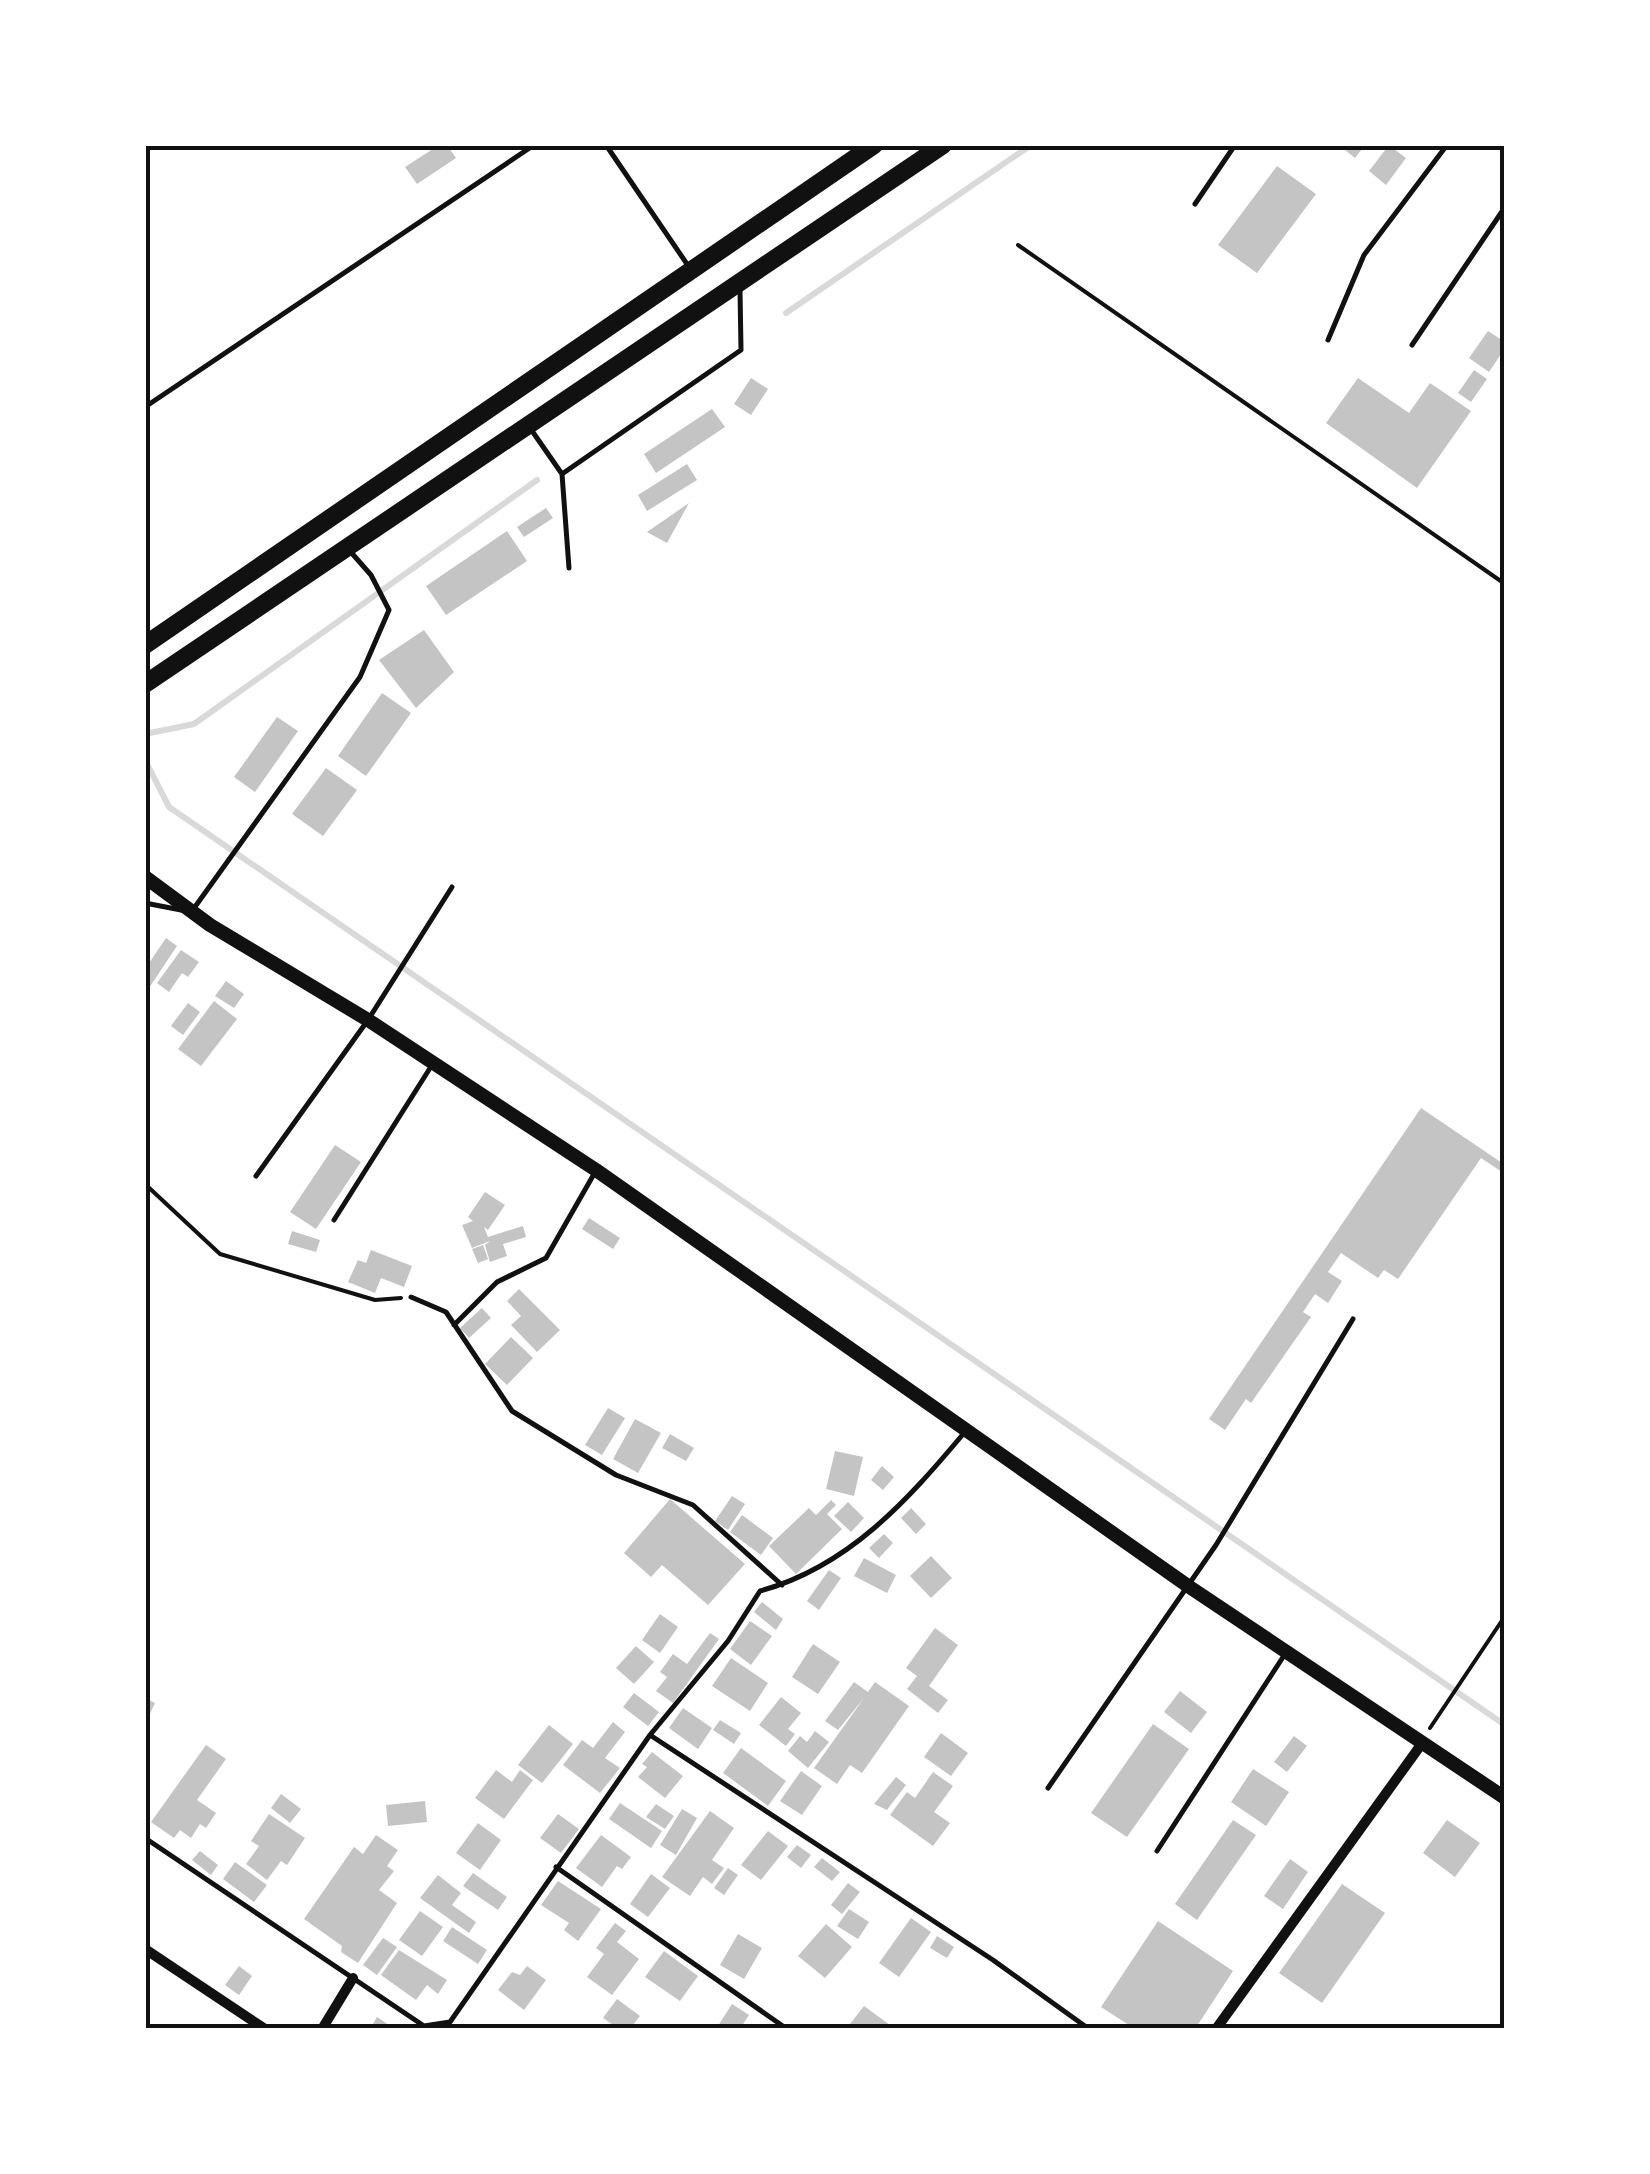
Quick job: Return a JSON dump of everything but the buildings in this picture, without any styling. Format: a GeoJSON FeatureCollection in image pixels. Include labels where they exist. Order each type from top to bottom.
{"type":"FeatureCollection","features":[{"type":"Feature","properties":{"kind":"main road"},"geometry":{"type":"LineString","coordinates":[[145,645],[874,145]]}},
{"type":"Feature","properties":{"kind":"main road"},"geometry":{"type":"LineString","coordinates":[[145,684],[943,145]]}},
{"type":"Feature","properties":{"kind":"street"},"geometry":{"type":"LineString","coordinates":[[145,877],[191,912],[368,1020],[596,1170],[1188,1586],[1505,1798]]}},
{"type":"Feature","properties":{"kind":"street"},"geometry":{"type":"LineString","coordinates":[[1216,2029],[1423,1742]]}},
{"type":"Feature","properties":{"kind":"street"},"geometry":{"type":"LineString","coordinates":[[145,1949],[265,2029]]}},
{"type":"Feature","properties":{"kind":"street"},"geometry":{"type":"LineString","coordinates":[[322,2029],[353,1978]]}},
{"type":"Feature","properties":{"kind":"lane"},"geometry":{"type":"LineString","coordinates":[[145,408],[534,145]]}},
{"type":"Feature","properties":{"kind":"lane"},"geometry":{"type":"LineString","coordinates":[[606,145],[690,269]]}},
{"type":"Feature","properties":{"kind":"lane"},"geometry":{"type":"LineString","coordinates":[[1195,204],[1235,145]]}},
{"type":"Feature","properties":{"kind":"lane"},"geometry":{"type":"LineString","coordinates":[[1328,340],[1364,255],[1447,145]]}},
{"type":"Feature","properties":{"kind":"lane"},"geometry":{"type":"LineString","coordinates":[[1412,345],[1505,208]]}},
{"type":"Feature","properties":{"kind":"lane"},"geometry":{"type":"LineString","coordinates":[[562,474],[742,350],[740,282]]}},
{"type":"Feature","properties":{"kind":"lane"},"geometry":{"type":"LineString","coordinates":[[528,426],[562,474],[569,568]]}},
{"type":"Feature","properties":{"kind":"lane"},"geometry":{"type":"LineString","coordinates":[[145,903],[191,912],[360,677],[390,610],[371,575],[348,548]]}},
{"type":"Feature","properties":{"kind":"lane"},"geometry":{"type":"LineString","coordinates":[[256,1176],[368,1020],[452,887]]}},
{"type":"Feature","properties":{"kind":"lane"},"geometry":{"type":"LineString","coordinates":[[334,1220],[432,1064]]}},
{"type":"Feature","properties":{"kind":"lane"},"geometry":{"type":"LineString","coordinates":[[454,1325],[497,1282],[546,1258],[596,1170]]}},
{"type":"Feature","properties":{"kind":"lane"},"geometry":{"type":"LineString","coordinates":[[411,1297],[446,1312],[512,1411],[616,1475],[693,1505],[782,1585]]}},
{"type":"Feature","properties":{"kind":"lane"},"geometry":{"type":"LineString","coordinates":[[1048,1788],[1216,1544],[1353,1319]]}},
{"type":"Feature","properties":{"kind":"lane"},"geometry":{"type":"LineString","coordinates":[[145,1838],[424,2026],[450,2022],[650,1735],[728,1641],[760,1591],[796,1581],[879,1525],[920,1485],[967,1429]]}},
{"type":"Feature","properties":{"kind":"lane"},"geometry":{"type":"LineString","coordinates":[[1157,1851],[1287,1652]]}},
{"type":"Feature","properties":{"kind":"lane"},"geometry":{"type":"LineString","coordinates":[[650,1735],[993,1960],[1089,2029]]}},
{"type":"Feature","properties":{"kind":"lane"},"geometry":{"type":"LineString","coordinates":[[556,1866],[788,2029]]}},
{"type":"Feature","properties":{"kind":"path"},"geometry":{"type":"LineString","coordinates":[[1018,245],[1505,584]]}},
{"type":"Feature","properties":{"kind":"path"},"geometry":{"type":"LineString","coordinates":[[145,1184],[220,1254],[375,1300],[411,1297]]}},
{"type":"Feature","properties":{"kind":"path"},"geometry":{"type":"LineString","coordinates":[[1423,1742],[1505,1616]]}},
{"type":"Feature","properties":{"kind":"waterway"},"geometry":{"type":"LineString","coordinates":[[786,313],[1031,145]]}},
{"type":"Feature","properties":{"kind":"waterway"},"geometry":{"type":"LineString","coordinates":[[145,734],[194,724],[537,480]]}},
{"type":"Feature","properties":{"kind":"waterway"},"geometry":{"type":"LineString","coordinates":[[145,760],[169,807],[1505,1725]]}}]}
